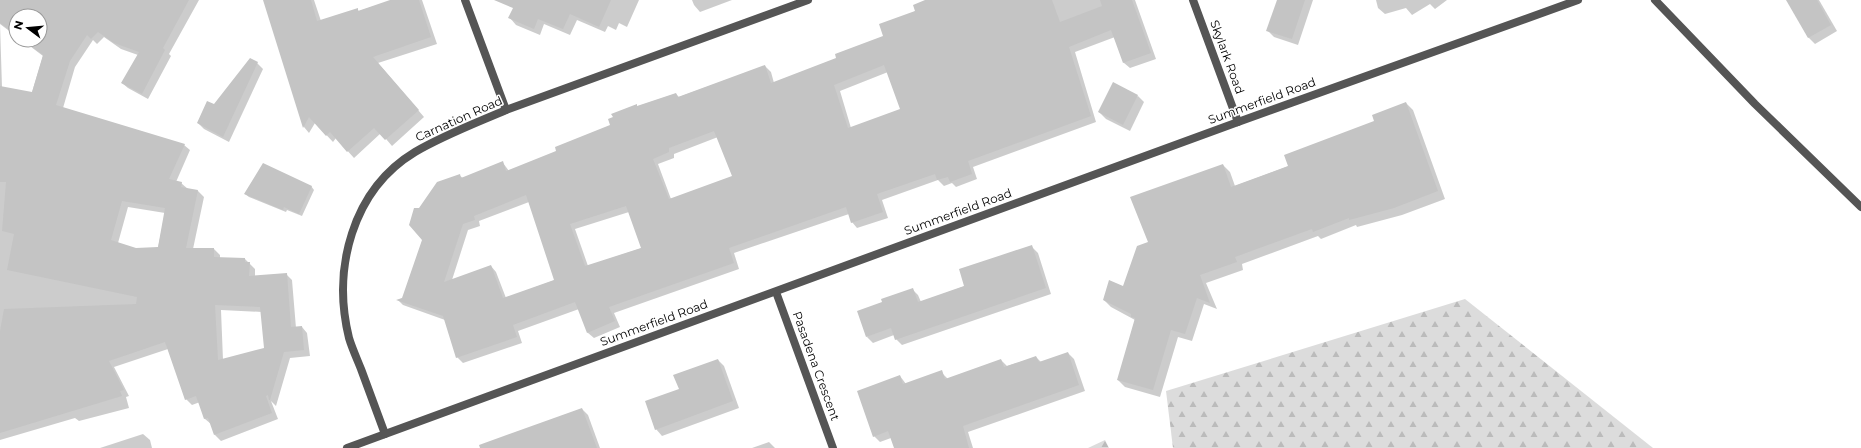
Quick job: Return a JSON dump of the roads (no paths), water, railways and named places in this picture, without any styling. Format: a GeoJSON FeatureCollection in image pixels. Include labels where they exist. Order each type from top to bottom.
{"type":"FeatureCollection","features":[{"type":"Feature","properties":{"kind":"street"},"geometry":{"type":"LineString","coordinates":[[465,0],[506,110]]}},
{"type":"Feature","properties":{"kind":"street","name":"Carnation Road"},"geometry":{"type":"LineString","coordinates":[[385,434],[349,339],[343,309],[342,278],[344,258],[353,230],[374,189],[392,170],[409,156],[466,127],[506,110],[808,0]]}},
{"type":"Feature","properties":{"kind":"street","name":"Skylark Road"},"geometry":{"type":"LineString","coordinates":[[1193,0],[1238,122]]}},
{"type":"Feature","properties":{"kind":"street","name":"Summerfield Road"},"geometry":{"type":"LineString","coordinates":[[347,448],[1238,122],[1578,0]]}},
{"type":"Feature","properties":{"kind":"street"},"geometry":{"type":"LineString","coordinates":[[1655,0],[1755,104],[1861,207]]}},
{"type":"Feature","properties":{"kind":"street","name":"Pasadena Crescent"},"geometry":{"type":"LineString","coordinates":[[776,292],[833,448]]}}]}
